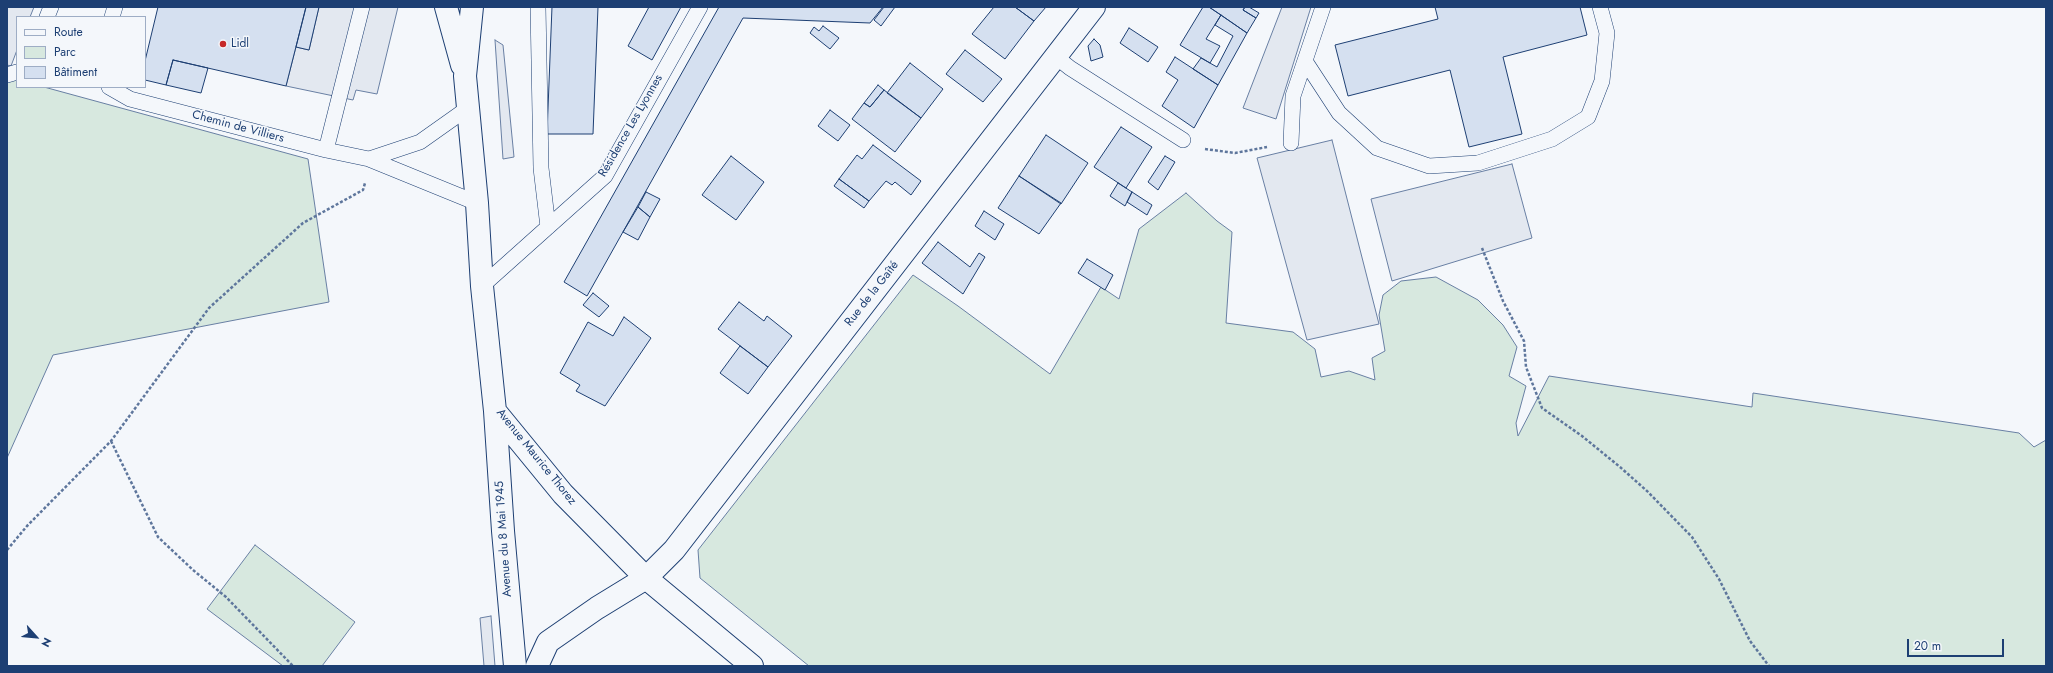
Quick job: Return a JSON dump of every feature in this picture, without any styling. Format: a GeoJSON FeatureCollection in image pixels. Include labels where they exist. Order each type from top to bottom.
{"type":"FeatureCollection","features":[{"type":"Feature","properties":{"kind":"street","name":"Avenue Maurice Thorez"},"geometry":{"type":"LineString","coordinates":[[446,7],[465,76],[477,204],[482,286],[495,411],[563,494],[646,578],[752,666]]}},
{"type":"Feature","properties":{"kind":"street","name":"Avenue Maurice Thorez"},"geometry":{"type":"LineString","coordinates":[[465,76],[472,7]]}},
{"type":"Feature","properties":{"kind":"street","name":"Rue de la Gaîté"},"geometry":{"type":"LineString","coordinates":[[537,666],[548,642],[597,608],[646,578],[674,550],[1094,7]]}},
{"type":"Feature","properties":{"kind":"street","name":"Avenue du 8 Mai 1945"},"geometry":{"type":"LineString","coordinates":[[495,411],[503,532],[515,666]]}},
{"type":"Feature","properties":{"kind":"lane"},"geometry":{"type":"LineString","coordinates":[[326,150],[362,7]]}},
{"type":"Feature","properties":{"kind":"lane"},"geometry":{"type":"LineString","coordinates":[[538,7],[541,168],[548,227]]}},
{"type":"Feature","properties":{"kind":"lane","name":"Résidence Les Lyonnes"},"geometry":{"type":"LineString","coordinates":[[482,286],[605,176],[700,7]]}},
{"type":"Feature","properties":{"kind":"lane"},"geometry":{"type":"LineString","coordinates":[[1291,143],[1293,96],[1323,7]]}},
{"type":"Feature","properties":{"kind":"lane"},"geometry":{"type":"LineString","coordinates":[[1305,61],[1339,113],[1377,148],[1429,166],[1478,163],[1552,139],[1588,118],[1602,82],[1607,33],[1600,7]]}},
{"type":"Feature","properties":{"kind":"lane"},"geometry":{"type":"LineString","coordinates":[[1055,56],[1070,68],[1183,140]]}},
{"type":"Feature","properties":{"kind":"lane","name":"Chemin de Villiers"},"geometry":{"type":"LineString","coordinates":[[111,88],[130,99],[326,150],[370,159],[477,204]]}},
{"type":"Feature","properties":{"kind":"lane"},"geometry":{"type":"LineString","coordinates":[[370,159],[420,142],[468,108]]}},
{"type":"Feature","properties":{"kind":"path"},"geometry":{"type":"LineString","coordinates":[[1183,140],[1206,149],[1235,153],[1291,143]]}},
{"type":"Feature","properties":{"kind":"path"},"geometry":{"type":"LineString","coordinates":[[7,550],[27,526],[111,441],[210,308],[303,223],[363,190],[370,159]]}},
{"type":"Feature","properties":{"kind":"path"},"geometry":{"type":"LineString","coordinates":[[1482,248],[1503,302],[1524,341],[1526,367],[1542,408],[1582,436],[1647,491],[1692,538],[1719,579],[1750,641],[1769,666]]}},
{"type":"Feature","properties":{"kind":"path"},"geometry":{"type":"LineString","coordinates":[[111,441],[158,537],[193,570],[226,597],[293,666]]}},
{"type":"Feature","properties":{"kind":"green space"},"geometry":{"type":"Polygon","coordinates":[[[7,77],[16,80],[16,88],[48,88],[308,159],[329,302],[53,355],[7,458],[7,77]]]}},
{"type":"Feature","properties":{"kind":"green space"},"geometry":{"type":"Polygon","coordinates":[[[1186,193],[1217,221],[1232,232],[1226,323],[1293,332],[1315,349],[1321,377],[1349,371],[1375,380],[1372,358],[1385,351],[1379,315],[1383,295],[1401,281],[1436,277],[1478,300],[1503,325],[1517,347],[1509,376],[1526,386],[1516,423],[1518,436],[1549,376],[1752,407],[1753,393],[2019,433],[2034,447],[2046,440],[2046,666],[809,666],[700,578],[698,550],[913,275],[958,306],[1050,374],[1101,287],[1119,299],[1139,229],[1186,193]]]}},
{"type":"Feature","properties":{"kind":"green space"},"geometry":{"type":"Polygon","coordinates":[[[255,545],[355,622],[322,666],[283,666],[207,609],[255,545]]]}},
{"type":"Feature","properties":{"kind":"shaded area"},"geometry":{"type":"Polygon","coordinates":[[[7,7],[34,7],[30,16],[16,16],[16,53],[11,66],[7,65],[7,7]]]}},
{"type":"Feature","properties":{"kind":"shaded area"},"geometry":{"type":"Polygon","coordinates":[[[319,7],[398,7],[377,94],[356,90],[353,100],[286,86],[296,47],[309,50],[319,7]]]}},
{"type":"Feature","properties":{"kind":"shaded area"},"geometry":{"type":"Polygon","coordinates":[[[1282,7],[1311,7],[1276,119],[1243,108],[1282,7]]]}},
{"type":"Feature","properties":{"kind":"shaded area"},"geometry":{"type":"Polygon","coordinates":[[[495,40],[503,45],[514,157],[503,159],[495,40]]]}},
{"type":"Feature","properties":{"kind":"shaded area"},"geometry":{"type":"Polygon","coordinates":[[[1332,140],[1379,324],[1307,340],[1257,158],[1332,140]]]}},
{"type":"Feature","properties":{"kind":"shaded area"},"geometry":{"type":"Polygon","coordinates":[[[1512,164],[1532,238],[1392,281],[1371,199],[1512,164]]]}},
{"type":"Feature","properties":{"kind":"shaded area"},"geometry":{"type":"Polygon","coordinates":[[[491,616],[495,666],[484,666],[480,618],[491,616]]]}},
{"type":"Feature","properties":{"kind":"building","name":"Lidl"},"geometry":{"type":"Polygon","coordinates":[[[158,7],[306,7],[286,86],[173,60],[166,85],[146,80],[146,57],[158,7]]]}},
{"type":"Feature","properties":{"kind":"building"},"geometry":{"type":"Polygon","coordinates":[[[306,7],[319,7],[309,50],[296,47],[306,7]]]}},
{"type":"Feature","properties":{"kind":"building"},"geometry":{"type":"Polygon","coordinates":[[[552,7],[598,7],[593,134],[547,134],[552,7]]]}},
{"type":"Feature","properties":{"kind":"building"},"geometry":{"type":"Polygon","coordinates":[[[649,7],[681,7],[652,60],[628,46],[649,7]]]}},
{"type":"Feature","properties":{"kind":"building"},"geometry":{"type":"Polygon","coordinates":[[[719,7],[883,7],[870,23],[743,18],[587,296],[564,282],[719,7]]]}},
{"type":"Feature","properties":{"kind":"building"},"geometry":{"type":"Polygon","coordinates":[[[884,7],[895,7],[881,26],[874,20],[884,7]]]}},
{"type":"Feature","properties":{"kind":"building"},"geometry":{"type":"Polygon","coordinates":[[[994,7],[1015,7],[1034,21],[1005,59],[972,34],[994,7]]]}},
{"type":"Feature","properties":{"kind":"building"},"geometry":{"type":"Polygon","coordinates":[[[1015,7],[1046,7],[1034,21],[1015,7]]]}},
{"type":"Feature","properties":{"kind":"building"},"geometry":{"type":"Polygon","coordinates":[[[1203,7],[1209,7],[1221,15],[1206,39],[1220,46],[1210,63],[1180,45],[1203,7]]]}},
{"type":"Feature","properties":{"kind":"building"},"geometry":{"type":"Polygon","coordinates":[[[1209,7],[1245,7],[1243,10],[1256,18],[1247,33],[1209,7]]]}},
{"type":"Feature","properties":{"kind":"building"},"geometry":{"type":"Polygon","coordinates":[[[1245,7],[1249,7],[1259,13],[1256,18],[1243,10],[1245,7]]]}},
{"type":"Feature","properties":{"kind":"building"},"geometry":{"type":"Polygon","coordinates":[[[1435,7],[1580,7],[1587,35],[1503,57],[1522,134],[1469,147],[1450,70],[1348,96],[1335,45],[1438,19],[1435,7]]]}},
{"type":"Feature","properties":{"kind":"building"},"geometry":{"type":"Polygon","coordinates":[[[1221,15],[1247,33],[1218,85],[1193,69],[1201,58],[1217,67],[1233,36],[1215,25],[1221,15]]]}},
{"type":"Feature","properties":{"kind":"building"},"geometry":{"type":"Polygon","coordinates":[[[823,26],[839,38],[830,49],[810,33],[814,27],[819,31],[823,26]]]}},
{"type":"Feature","properties":{"kind":"building"},"geometry":{"type":"Polygon","coordinates":[[[1129,28],[1158,47],[1148,62],[1120,43],[1129,28]]]}},
{"type":"Feature","properties":{"kind":"building"},"geometry":{"type":"Polygon","coordinates":[[[1094,39],[1100,45],[1103,57],[1091,61],[1088,46],[1094,39]]]}},
{"type":"Feature","properties":{"kind":"building"},"geometry":{"type":"Polygon","coordinates":[[[965,50],[1002,79],[983,102],[946,74],[965,50]]]}},
{"type":"Feature","properties":{"kind":"building"},"geometry":{"type":"Polygon","coordinates":[[[1175,57],[1218,85],[1194,128],[1162,106],[1178,80],[1166,72],[1175,57]]]}},
{"type":"Feature","properties":{"kind":"building"},"geometry":{"type":"Polygon","coordinates":[[[173,60],[208,68],[201,93],[166,85],[173,60]]]}},
{"type":"Feature","properties":{"kind":"building"},"geometry":{"type":"Polygon","coordinates":[[[910,63],[943,89],[921,118],[887,93],[910,63]]]}},
{"type":"Feature","properties":{"kind":"building"},"geometry":{"type":"Polygon","coordinates":[[[878,85],[884,90],[870,107],[864,103],[878,85]]]}},
{"type":"Feature","properties":{"kind":"building"},"geometry":{"type":"Polygon","coordinates":[[[884,90],[921,118],[895,152],[852,119],[864,103],[870,107],[884,90]]]}},
{"type":"Feature","properties":{"kind":"building"},"geometry":{"type":"Polygon","coordinates":[[[830,110],[850,125],[838,141],[818,126],[830,110]]]}},
{"type":"Feature","properties":{"kind":"building"},"geometry":{"type":"Polygon","coordinates":[[[1121,127],[1152,147],[1126,188],[1094,167],[1121,127]]]}},
{"type":"Feature","properties":{"kind":"building"},"geometry":{"type":"Polygon","coordinates":[[[1046,135],[1088,163],[1061,204],[1019,176],[1046,135]]]}},
{"type":"Feature","properties":{"kind":"building"},"geometry":{"type":"Polygon","coordinates":[[[873,145],[921,181],[911,195],[895,182],[892,185],[886,181],[869,201],[839,179],[857,155],[862,159],[873,145]]]}},
{"type":"Feature","properties":{"kind":"building"},"geometry":{"type":"Polygon","coordinates":[[[731,156],[764,182],[736,220],[702,195],[731,156]]]}},
{"type":"Feature","properties":{"kind":"building"},"geometry":{"type":"Polygon","coordinates":[[[1165,156],[1175,162],[1158,190],[1148,182],[1165,156]]]}},
{"type":"Feature","properties":{"kind":"building"},"geometry":{"type":"Polygon","coordinates":[[[1019,176],[1061,203],[1039,234],[998,208],[1019,176]]]}},
{"type":"Feature","properties":{"kind":"building"},"geometry":{"type":"Polygon","coordinates":[[[839,179],[869,201],[864,208],[834,186],[839,179]]]}},
{"type":"Feature","properties":{"kind":"building"},"geometry":{"type":"Polygon","coordinates":[[[1118,183],[1132,192],[1125,206],[1110,196],[1118,183]]]}},
{"type":"Feature","properties":{"kind":"building"},"geometry":{"type":"Polygon","coordinates":[[[646,192],[660,199],[650,217],[638,207],[646,192]]]}},
{"type":"Feature","properties":{"kind":"building"},"geometry":{"type":"Polygon","coordinates":[[[1132,192],[1152,205],[1147,215],[1127,202],[1132,192]]]}},
{"type":"Feature","properties":{"kind":"building"},"geometry":{"type":"Polygon","coordinates":[[[638,207],[650,217],[638,240],[623,232],[638,207]]]}},
{"type":"Feature","properties":{"kind":"building"},"geometry":{"type":"Polygon","coordinates":[[[984,211],[1004,224],[995,240],[975,226],[984,211]]]}},
{"type":"Feature","properties":{"kind":"building"},"geometry":{"type":"Polygon","coordinates":[[[938,242],[970,267],[979,253],[985,257],[963,294],[922,263],[938,242]]]}},
{"type":"Feature","properties":{"kind":"building"},"geometry":{"type":"Polygon","coordinates":[[[1087,259],[1113,275],[1105,290],[1078,273],[1087,259]]]}},
{"type":"Feature","properties":{"kind":"building"},"geometry":{"type":"Polygon","coordinates":[[[593,293],[609,306],[599,317],[583,305],[593,293]]]}},
{"type":"Feature","properties":{"kind":"building"},"geometry":{"type":"Polygon","coordinates":[[[739,302],[764,321],[767,316],[792,336],[768,367],[718,329],[739,302]]]}},
{"type":"Feature","properties":{"kind":"building"},"geometry":{"type":"Polygon","coordinates":[[[624,317],[651,338],[605,406],[576,391],[580,385],[560,373],[588,322],[613,336],[624,317]]]}},
{"type":"Feature","properties":{"kind":"building"},"geometry":{"type":"Polygon","coordinates":[[[740,346],[768,367],[748,394],[720,373],[740,346]]]}},
{"type":"Feature","properties":{"kind":"place","name":"Lidl"},"geometry":{"type":"Point","coordinates":[223,44]}}]}
